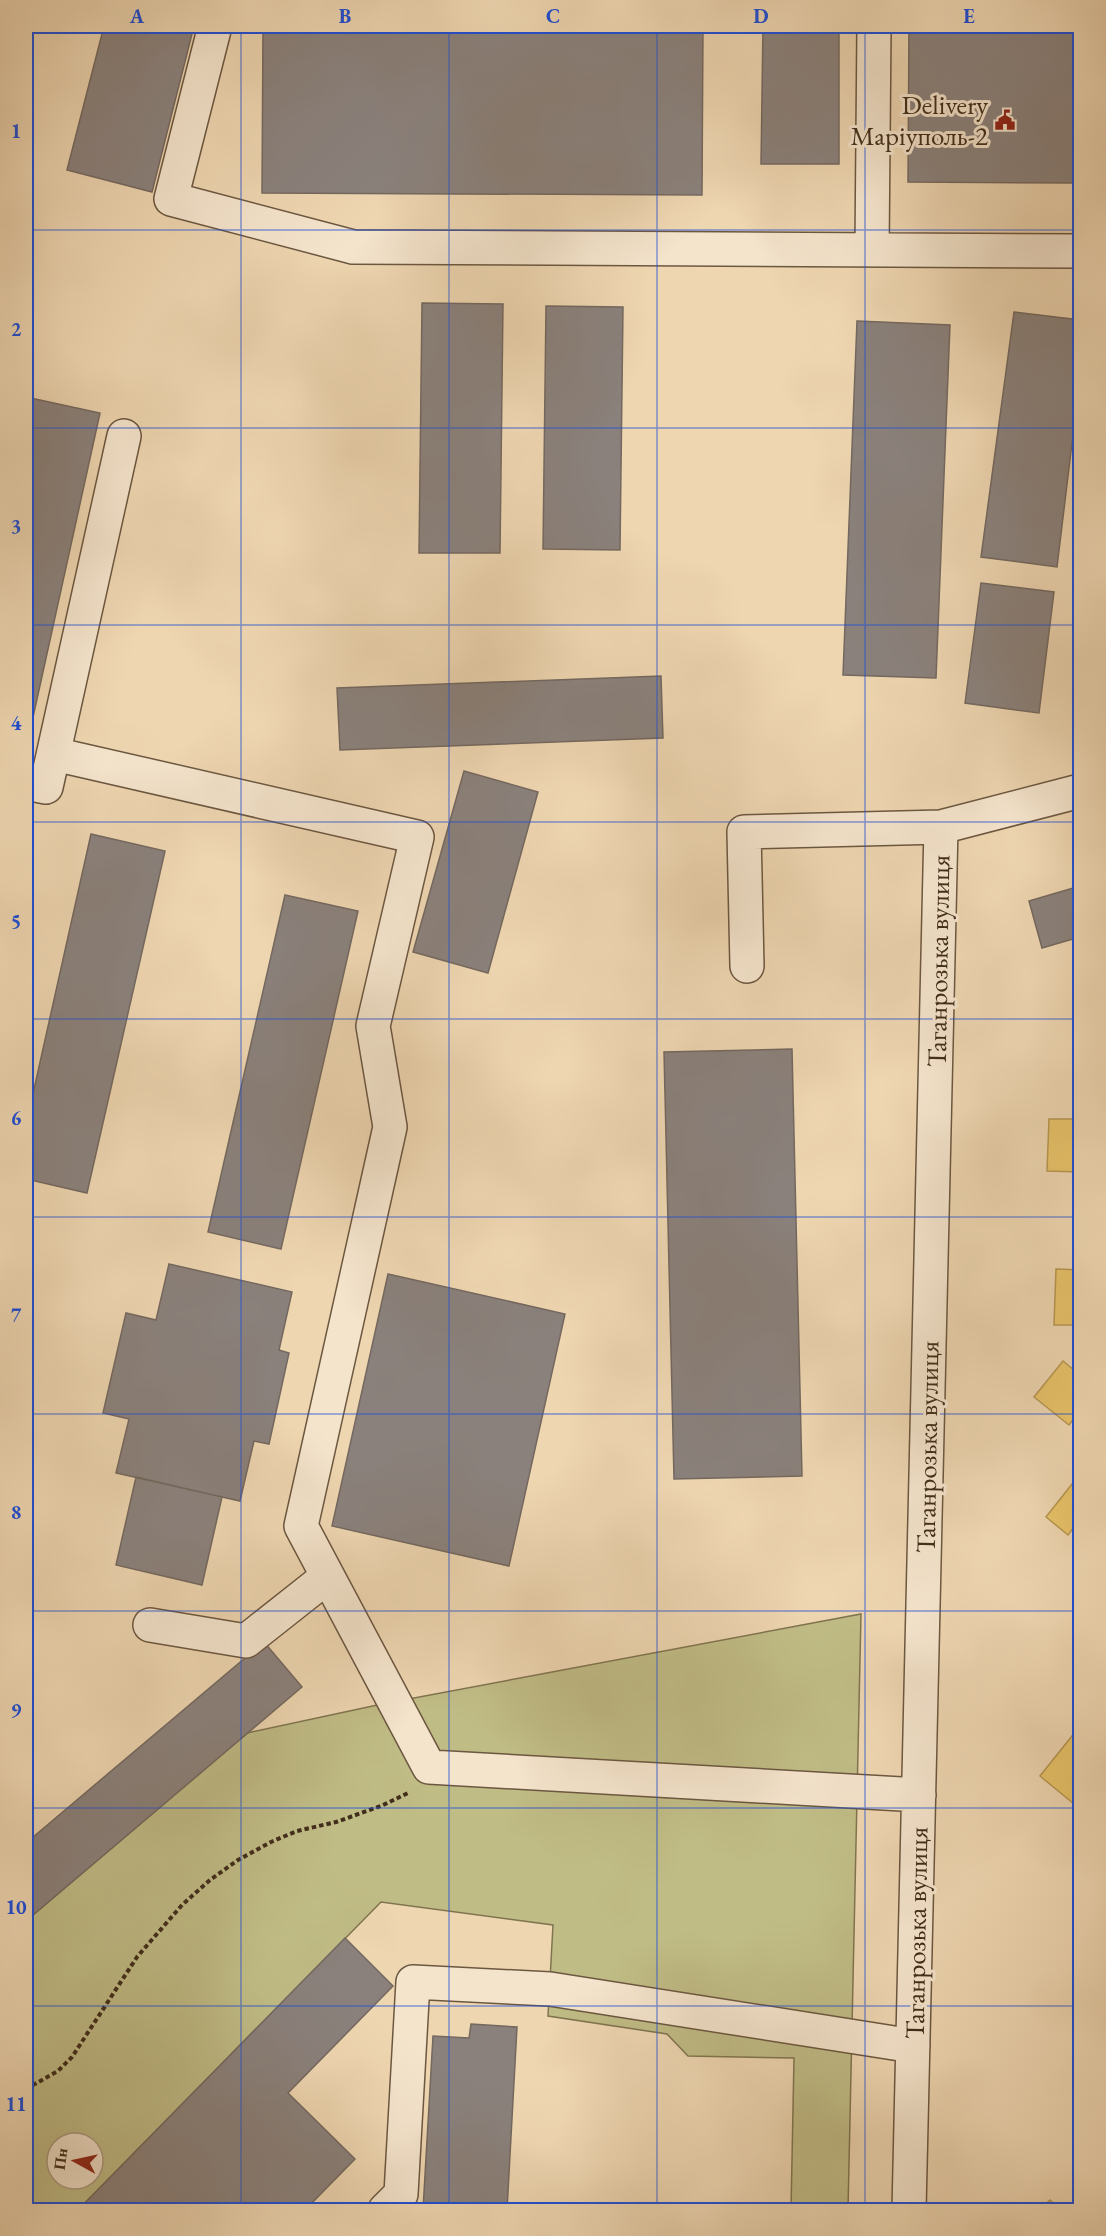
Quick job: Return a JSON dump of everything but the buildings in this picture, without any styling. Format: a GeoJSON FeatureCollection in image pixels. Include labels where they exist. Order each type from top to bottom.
{"type":"FeatureCollection","features":[{"type":"Feature","properties":{"kind":"street"},"geometry":{"type":"LineString","coordinates":[[215,26],[171,199],[353,247],[1080,251]]}},
{"type":"Feature","properties":{"kind":"street"},"geometry":{"type":"LineString","coordinates":[[872,250],[874,26]]}},
{"type":"Feature","properties":{"kind":"street"},"geometry":{"type":"LineString","coordinates":[[26,783],[46,787],[124,436]]}},
{"type":"Feature","properties":{"kind":"street"},"geometry":{"type":"LineString","coordinates":[[54,754],[417,837],[373,1026],[390,1127],[301,1526],[429,1767],[919,1796]]}},
{"type":"Feature","properties":{"kind":"street","name":"Таганрозька вулиця"},"geometry":{"type":"LineString","coordinates":[[909,2211],[941,827],[1080,792]]}},
{"type":"Feature","properties":{"kind":"street"},"geometry":{"type":"LineString","coordinates":[[747,966],[744,832],[941,827]]}},
{"type":"Feature","properties":{"kind":"street"},"geometry":{"type":"LineString","coordinates":[[150,1625],[246,1641],[327,1577]]}},
{"type":"Feature","properties":{"kind":"street"},"geometry":{"type":"LineString","coordinates":[[385,2211],[401,2194],[413,1982],[550,1989],[913,2046]]}},
{"type":"Feature","properties":{"kind":"path"},"geometry":{"type":"LineString","coordinates":[[26,2089],[58,2071],[72,2057],[137,1957],[182,1905],[210,1880],[238,1860],[271,1842],[297,1831],[336,1822],[406,1796],[429,1767]]}},
{"type":"Feature","properties":{"kind":"shaded area"},"geometry":{"type":"Polygon","coordinates":[[[861,1614],[848,2210],[791,2210],[794,2058],[688,2056],[667,2034],[548,2016],[553,1925],[381,1902],[105,2183],[105,2131],[45,2131],[45,2191],[97,2191],[78,2210],[26,2210],[26,1921],[247,1733],[382,1704],[861,1614]]]}},
{"type":"Feature","properties":{"kind":"place","name":"Delivery Марiуполь-2"},"geometry":{"type":"Point","coordinates":[1005,120]}}]}
